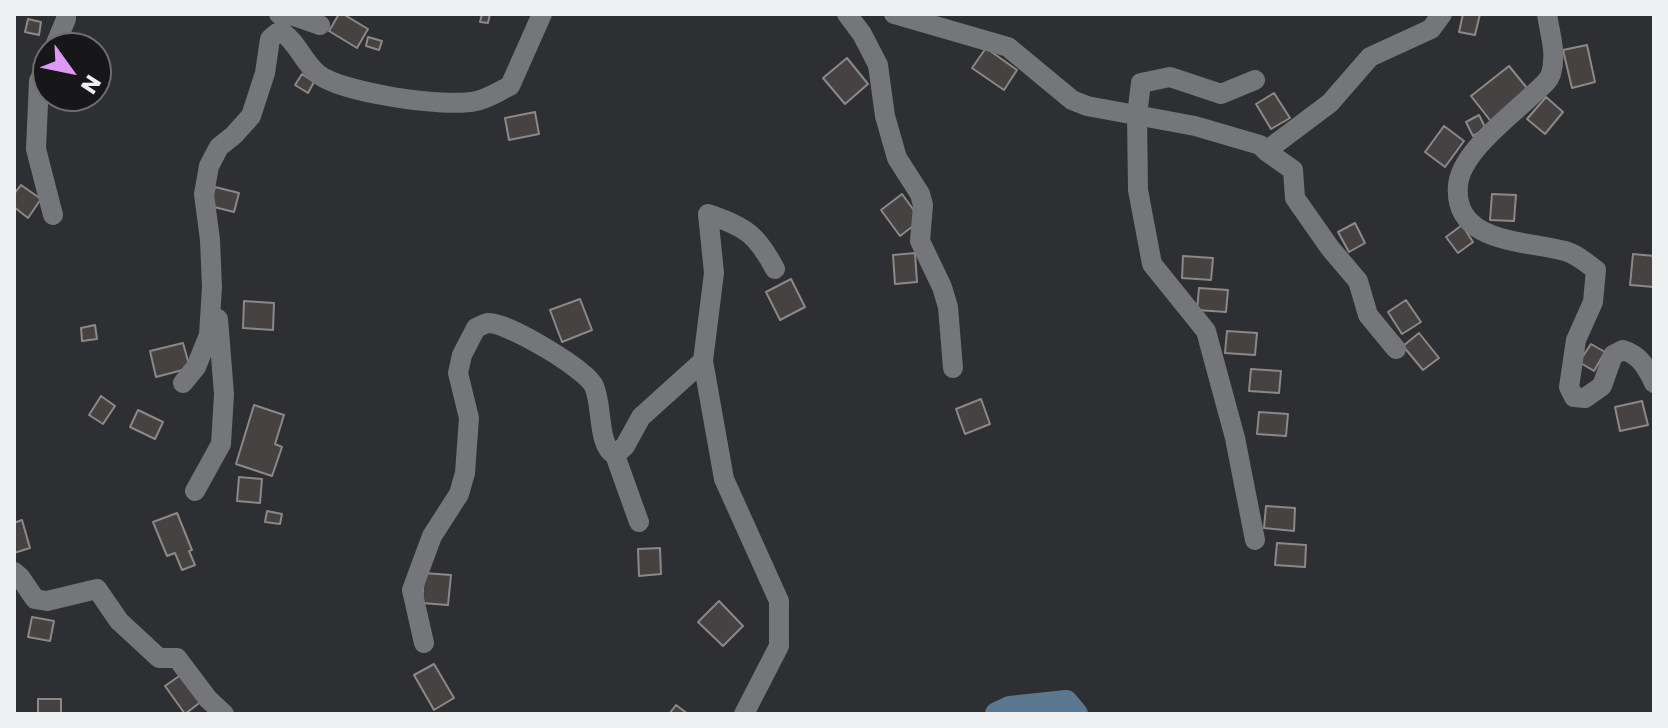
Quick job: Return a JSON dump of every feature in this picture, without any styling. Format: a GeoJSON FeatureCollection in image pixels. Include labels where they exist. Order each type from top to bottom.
{"type":"FeatureCollection","features":[{"type":"Feature","properties":{"kind":"street"},"geometry":{"type":"LineString","coordinates":[[276,20],[310,67],[331,82],[413,100],[456,103],[477,101],[510,86],[542,14]]}},
{"type":"Feature","properties":{"kind":"street"},"geometry":{"type":"LineString","coordinates":[[847,14],[862,34],[878,65],[885,116],[897,158],[920,194],[923,205],[920,241],[948,307],[953,368]]}},
{"type":"Feature","properties":{"kind":"street"},"geometry":{"type":"LineString","coordinates":[[894,14],[1008,47],[1072,100],[1087,106],[1195,126],[1260,145],[1293,170],[1295,198],[1358,281],[1368,315],[1396,349]]}},
{"type":"Feature","properties":{"kind":"street"},"geometry":{"type":"LineString","coordinates":[[1266,151],[1330,103],[1370,57],[1431,29],[1442,14]]}},
{"type":"Feature","properties":{"kind":"street"},"geometry":{"type":"LineString","coordinates":[[1547,14],[1554,51],[1550,78],[1478,147],[1464,165],[1458,186],[1461,211],[1468,223],[1495,237],[1568,252],[1596,270],[1593,302],[1576,340],[1569,387],[1574,397],[1585,398],[1602,386],[1613,355],[1623,350],[1634,353],[1647,368],[1654,383]]}},
{"type":"Feature","properties":{"kind":"street"},"geometry":{"type":"LineString","coordinates":[[276,20],[294,16],[320,25]]}},
{"type":"Feature","properties":{"kind":"street"},"geometry":{"type":"LineString","coordinates":[[183,383],[196,367],[209,335],[212,287],[204,194],[209,166],[219,147],[251,116],[265,73],[276,20]]}},
{"type":"Feature","properties":{"kind":"street"},"geometry":{"type":"LineString","coordinates":[[1255,80],[1221,94],[1170,77],[1141,83],[1137,115],[1138,190],[1152,264],[1206,331],[1235,438],[1255,540]]}},
{"type":"Feature","properties":{"kind":"street"},"geometry":{"type":"LineString","coordinates":[[38,112],[36,149],[53,215]]}},
{"type":"Feature","properties":{"kind":"street"},"geometry":{"type":"LineString","coordinates":[[744,714],[779,646],[779,601],[724,479],[703,361],[714,273],[708,214],[741,226],[765,249],[775,269]]}},
{"type":"Feature","properties":{"kind":"street"},"geometry":{"type":"LineString","coordinates":[[195,491],[221,444],[224,394],[220,327],[212,287]]}},
{"type":"Feature","properties":{"kind":"street"},"geometry":{"type":"LineString","coordinates":[[424,643],[412,590],[432,536],[459,494],[465,473],[469,418],[458,373],[462,355],[476,328],[489,323],[515,330],[565,360],[593,382],[600,404],[604,444],[615,455],[639,522]]}},
{"type":"Feature","properties":{"kind":"street"},"geometry":{"type":"LineString","coordinates":[[615,455],[625,446],[641,417],[703,361]]}},
{"type":"Feature","properties":{"kind":"street"},"geometry":{"type":"LineString","coordinates":[[14,572],[35,599],[47,601],[97,589],[119,621],[159,658],[177,658],[208,699],[224,714]]}},
{"type":"Feature","properties":{"kind":"building"},"geometry":{"type":"Polygon","coordinates":[[[339,14],[368,29],[357,48],[329,31],[339,14]]]}},
{"type":"Feature","properties":{"kind":"building"},"geometry":{"type":"Polygon","coordinates":[[[482,14],[490,14],[488,23],[480,22],[482,14]]]}},
{"type":"Feature","properties":{"kind":"building"},"geometry":{"type":"Polygon","coordinates":[[[1463,14],[1480,14],[1475,35],[1459,32],[1463,14]]]}},
{"type":"Feature","properties":{"kind":"building"},"geometry":{"type":"Polygon","coordinates":[[[28,19],[41,22],[39,32],[25,32],[28,19]]]}},
{"type":"Feature","properties":{"kind":"building"},"geometry":{"type":"Polygon","coordinates":[[[368,37],[382,41],[379,50],[366,46],[368,37]]]}},
{"type":"Feature","properties":{"kind":"building"},"geometry":{"type":"Polygon","coordinates":[[[1587,45],[1595,82],[1572,88],[1563,50],[1587,45]]]}},
{"type":"Feature","properties":{"kind":"building"},"geometry":{"type":"Polygon","coordinates":[[[986,48],[1017,70],[1004,90],[972,68],[986,48]]]}},
{"type":"Feature","properties":{"kind":"building"},"geometry":{"type":"Polygon","coordinates":[[[847,58],[868,84],[845,104],[823,78],[847,58]]]}},
{"type":"Feature","properties":{"kind":"building"},"geometry":{"type":"Polygon","coordinates":[[[1509,66],[1531,93],[1493,124],[1471,96],[1509,66]]]}},
{"type":"Feature","properties":{"kind":"building"},"geometry":{"type":"Polygon","coordinates":[[[302,74],[314,82],[308,93],[295,85],[302,74]]]}},
{"type":"Feature","properties":{"kind":"building"},"geometry":{"type":"Polygon","coordinates":[[[1274,93],[1290,118],[1271,129],[1256,104],[1274,93]]]}},
{"type":"Feature","properties":{"kind":"building"},"geometry":{"type":"Polygon","coordinates":[[[1546,97],[1563,112],[1545,134],[1527,119],[1546,97]]]}},
{"type":"Feature","properties":{"kind":"building"},"geometry":{"type":"Polygon","coordinates":[[[535,112],[539,134],[509,140],[505,118],[535,112]]]}},
{"type":"Feature","properties":{"kind":"building"},"geometry":{"type":"Polygon","coordinates":[[[1479,115],[1486,129],[1473,136],[1466,122],[1479,115]]]}},
{"type":"Feature","properties":{"kind":"building"},"geometry":{"type":"Polygon","coordinates":[[[1444,126],[1464,141],[1445,167],[1425,152],[1444,126]]]}},
{"type":"Feature","properties":{"kind":"building"},"geometry":{"type":"Polygon","coordinates":[[[21,185],[41,199],[28,218],[14,207],[14,194],[21,185]]]}},
{"type":"Feature","properties":{"kind":"building"},"geometry":{"type":"Polygon","coordinates":[[[215,187],[239,193],[234,212],[210,206],[215,187]]]}},
{"type":"Feature","properties":{"kind":"building"},"geometry":{"type":"Polygon","coordinates":[[[902,194],[921,220],[900,236],[881,210],[902,194]]]}},
{"type":"Feature","properties":{"kind":"building"},"geometry":{"type":"Polygon","coordinates":[[[1492,194],[1516,195],[1514,221],[1490,220],[1492,194]]]}},
{"type":"Feature","properties":{"kind":"building"},"geometry":{"type":"Polygon","coordinates":[[[1355,223],[1365,243],[1349,252],[1338,232],[1355,223]]]}},
{"type":"Feature","properties":{"kind":"building"},"geometry":{"type":"Polygon","coordinates":[[[1462,225],[1473,242],[1458,253],[1446,237],[1462,225]]]}},
{"type":"Feature","properties":{"kind":"building"},"geometry":{"type":"Polygon","coordinates":[[[915,253],[917,282],[895,284],[893,255],[915,253]]]}},
{"type":"Feature","properties":{"kind":"building"},"geometry":{"type":"Polygon","coordinates":[[[1633,254],[1654,256],[1654,287],[1630,285],[1633,254]]]}},
{"type":"Feature","properties":{"kind":"building"},"geometry":{"type":"Polygon","coordinates":[[[1183,256],[1213,258],[1211,280],[1182,278],[1183,256]]]}},
{"type":"Feature","properties":{"kind":"building"},"geometry":{"type":"Polygon","coordinates":[[[791,279],[805,307],[780,320],[766,292],[791,279]]]}},
{"type":"Feature","properties":{"kind":"building"},"geometry":{"type":"Polygon","coordinates":[[[1199,288],[1228,290],[1226,312],[1197,310],[1199,288]]]}},
{"type":"Feature","properties":{"kind":"building"},"geometry":{"type":"Polygon","coordinates":[[[580,299],[592,330],[562,342],[550,310],[580,299]]]}},
{"type":"Feature","properties":{"kind":"building"},"geometry":{"type":"Polygon","coordinates":[[[1406,300],[1421,322],[1402,334],[1388,312],[1406,300]]]}},
{"type":"Feature","properties":{"kind":"building"},"geometry":{"type":"Polygon","coordinates":[[[244,301],[274,303],[273,330],[243,328],[244,301]]]}},
{"type":"Feature","properties":{"kind":"building"},"geometry":{"type":"Polygon","coordinates":[[[95,325],[97,339],[82,341],[81,328],[95,325]]]}},
{"type":"Feature","properties":{"kind":"building"},"geometry":{"type":"Polygon","coordinates":[[[1227,331],[1257,333],[1255,355],[1225,353],[1227,331]]]}},
{"type":"Feature","properties":{"kind":"building"},"geometry":{"type":"Polygon","coordinates":[[[1419,333],[1439,358],[1423,370],[1403,346],[1419,333]]]}},
{"type":"Feature","properties":{"kind":"building"},"geometry":{"type":"Polygon","coordinates":[[[183,343],[190,368],[156,377],[150,351],[183,343]]]}},
{"type":"Feature","properties":{"kind":"building"},"geometry":{"type":"Polygon","coordinates":[[[1591,344],[1605,352],[1594,371],[1579,362],[1591,344]]]}},
{"type":"Feature","properties":{"kind":"building"},"geometry":{"type":"Polygon","coordinates":[[[1251,369],[1281,371],[1279,393],[1249,391],[1251,369]]]}},
{"type":"Feature","properties":{"kind":"building"},"geometry":{"type":"Polygon","coordinates":[[[101,396],[115,406],[103,424],[89,415],[101,396]]]}},
{"type":"Feature","properties":{"kind":"building"},"geometry":{"type":"Polygon","coordinates":[[[981,399],[990,424],[965,434],[956,409],[981,399]]]}},
{"type":"Feature","properties":{"kind":"building"},"geometry":{"type":"Polygon","coordinates":[[[1642,401],[1648,425],[1620,431],[1615,407],[1642,401]]]}},
{"type":"Feature","properties":{"kind":"building"},"geometry":{"type":"Polygon","coordinates":[[[254,405],[284,415],[275,444],[282,447],[272,476],[236,464],[254,405]]]}},
{"type":"Feature","properties":{"kind":"building"},"geometry":{"type":"Polygon","coordinates":[[[138,410],[163,422],[155,439],[130,427],[138,410]]]}},
{"type":"Feature","properties":{"kind":"building"},"geometry":{"type":"Polygon","coordinates":[[[1259,412],[1288,414],[1286,436],[1257,434],[1259,412]]]}},
{"type":"Feature","properties":{"kind":"building"},"geometry":{"type":"Polygon","coordinates":[[[239,477],[262,479],[260,503],[237,501],[239,477]]]}},
{"type":"Feature","properties":{"kind":"building"},"geometry":{"type":"Polygon","coordinates":[[[1266,506],[1295,508],[1294,531],[1264,528],[1266,506]]]}},
{"type":"Feature","properties":{"kind":"building"},"geometry":{"type":"Polygon","coordinates":[[[267,511],[282,514],[280,524],[265,522],[267,511]]]}},
{"type":"Feature","properties":{"kind":"building"},"geometry":{"type":"Polygon","coordinates":[[[177,513],[195,565],[182,570],[175,553],[167,556],[153,522],[177,513]]]}},
{"type":"Feature","properties":{"kind":"building"},"geometry":{"type":"Polygon","coordinates":[[[22,520],[30,548],[14,553],[14,523],[22,520]]]}},
{"type":"Feature","properties":{"kind":"building"},"geometry":{"type":"Polygon","coordinates":[[[1277,543],[1306,545],[1305,567],[1275,565],[1277,543]]]}},
{"type":"Feature","properties":{"kind":"building"},"geometry":{"type":"Polygon","coordinates":[[[660,548],[661,574],[639,576],[638,549],[660,548]]]}},
{"type":"Feature","properties":{"kind":"building"},"geometry":{"type":"Polygon","coordinates":[[[424,573],[451,575],[448,605],[422,603],[424,573]]]}},
{"type":"Feature","properties":{"kind":"building"},"geometry":{"type":"Polygon","coordinates":[[[719,601],[743,626],[723,646],[698,622],[719,601]]]}},
{"type":"Feature","properties":{"kind":"building"},"geometry":{"type":"Polygon","coordinates":[[[32,617],[54,621],[50,641],[28,637],[32,617]]]}},
{"type":"Feature","properties":{"kind":"building"},"geometry":{"type":"Polygon","coordinates":[[[434,664],[454,698],[434,710],[414,675],[434,664]]]}},
{"type":"Feature","properties":{"kind":"building"},"geometry":{"type":"Polygon","coordinates":[[[182,674],[202,701],[185,714],[165,686],[182,674]]]}},
{"type":"Feature","properties":{"kind":"building"},"geometry":{"type":"Polygon","coordinates":[[[38,699],[61,699],[61,714],[38,714],[38,699]]]}},
{"type":"Feature","properties":{"kind":"building"},"geometry":{"type":"Polygon","coordinates":[[[676,705],[688,714],[669,714],[676,705]]]}},
{"type":"Feature","properties":{"kind":"waterway"},"geometry":{"type":"LineString","coordinates":[[997,714],[1010,708],[1066,702],[1076,714]]}}]}
